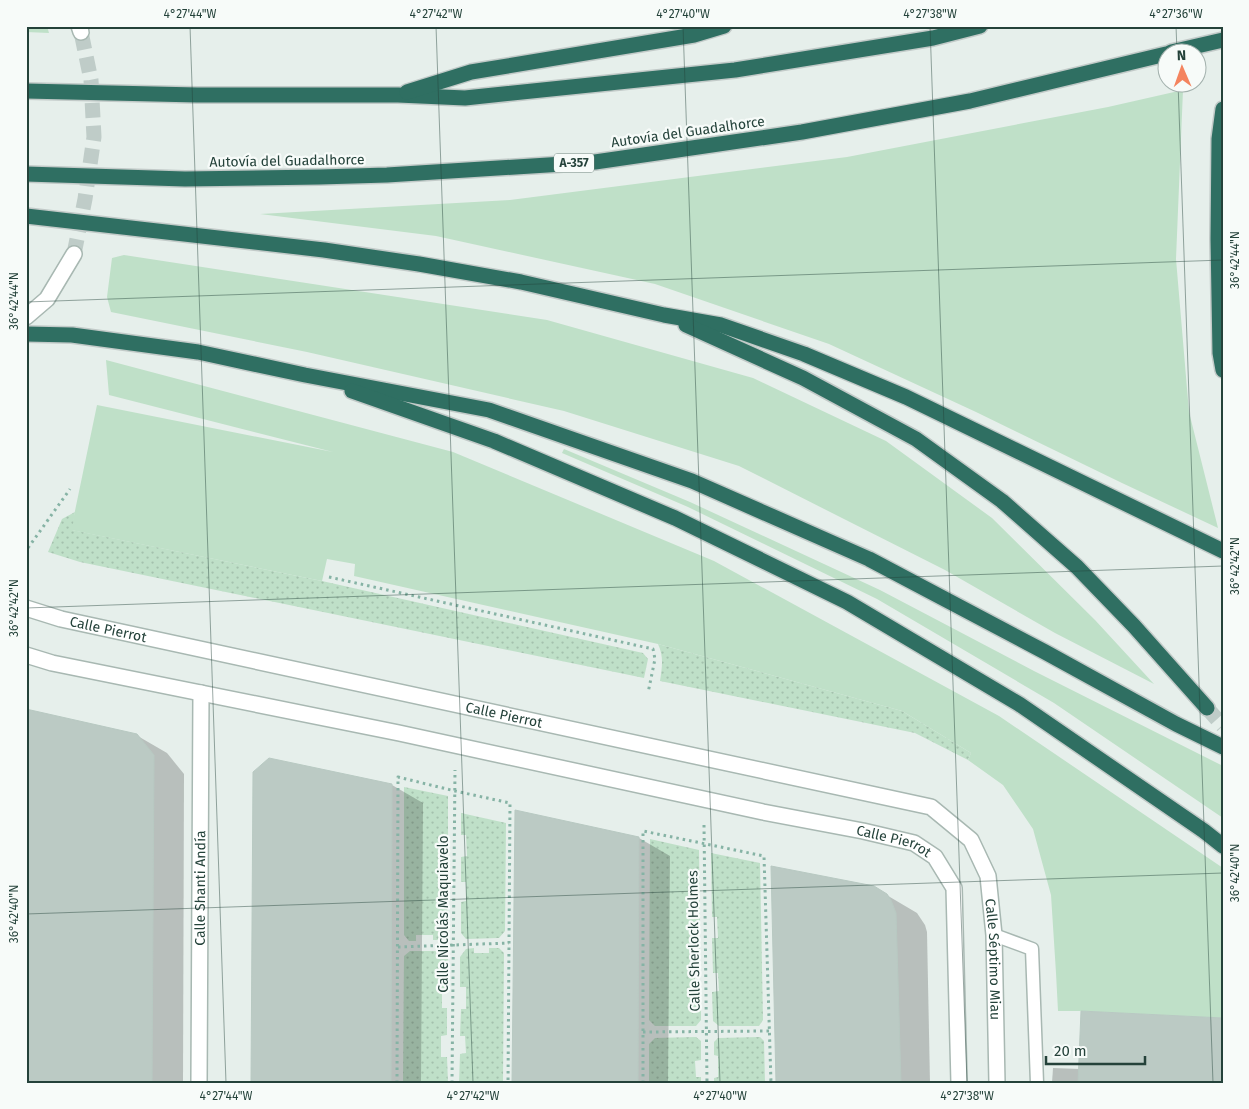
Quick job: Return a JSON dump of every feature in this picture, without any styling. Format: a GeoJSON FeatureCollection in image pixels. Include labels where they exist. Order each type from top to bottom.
{"type":"FeatureCollection","features":[{"type":"Feature","properties":{"kind":"highway"},"geometry":{"type":"LineString","coordinates":[[398,95],[471,72],[694,35],[724,26]]}},
{"type":"Feature","properties":{"kind":"highway"},"geometry":{"type":"LineString","coordinates":[[26,91],[197,96],[398,95],[465,98],[735,70],[933,38],[980,26]]}},
{"type":"Feature","properties":{"kind":"highway"},"geometry":{"type":"LineString","coordinates":[[1206,44],[1223,40]]}},
{"type":"Feature","properties":{"kind":"highway","name":"Autovía del Guadalhorce"},"geometry":{"type":"LineString","coordinates":[[26,174],[185,179],[320,177],[387,175],[595,162],[802,132],[970,101],[1156,56]]}},
{"type":"Feature","properties":{"kind":"highway"},"geometry":{"type":"LineString","coordinates":[[1223,109],[1219,139],[1218,239],[1220,353],[1223,370]]}},
{"type":"Feature","properties":{"kind":"highway"},"geometry":{"type":"LineString","coordinates":[[26,216],[324,250],[410,263],[521,282],[664,315],[720,325],[804,354],[906,397],[1223,551]]}},
{"type":"Feature","properties":{"kind":"highway"},"geometry":{"type":"LineString","coordinates":[[664,315],[803,378],[916,439],[994,495],[1077,567],[1134,626],[1207,708]]}},
{"type":"Feature","properties":{"kind":"highway"},"geometry":{"type":"LineString","coordinates":[[26,334],[72,335],[198,352],[305,375],[489,410],[692,481],[869,559],[1176,724],[1223,747]]}},
{"type":"Feature","properties":{"kind":"highway"},"geometry":{"type":"LineString","coordinates":[[305,375],[494,441],[675,518],[847,602],[1019,704],[1223,846]]}},
{"type":"Feature","properties":{"kind":"street"},"geometry":{"type":"LineString","coordinates":[[26,318],[47,299],[74,254]]}},
{"type":"Feature","properties":{"kind":"street","name":"Calle Pierrot"},"geometry":{"type":"LineString","coordinates":[[26,608],[61,619],[931,807],[971,840]]}},
{"type":"Feature","properties":{"kind":"street","name":"Calle Pierrot"},"geometry":{"type":"LineString","coordinates":[[26,655],[201,693],[455,744],[763,812],[914,843],[935,857],[954,888],[960,1083]]}},
{"type":"Feature","properties":{"kind":"street","name":"Calle Shanti Andía"},"geometry":{"type":"LineString","coordinates":[[199,1083],[201,693]]}},
{"type":"Feature","properties":{"kind":"street","name":"Calle Séptimo Miau"},"geometry":{"type":"LineString","coordinates":[[971,840],[988,876],[994,935],[997,1083]]}},
{"type":"Feature","properties":{"kind":"lane"},"geometry":{"type":"LineString","coordinates":[[994,935],[1032,949],[1037,1083]]}},
{"type":"Feature","properties":{"kind":"path"},"geometry":{"type":"LineString","coordinates":[[28,548],[70,489]]}},
{"type":"Feature","properties":{"kind":"path"},"geometry":{"type":"LineString","coordinates":[[329,577],[653,649],[655,659],[648,692]]}},
{"type":"Feature","properties":{"kind":"path","name":"Calle Nicolás Maquiavelo"},"geometry":{"type":"LineString","coordinates":[[452,1083],[455,744]]}},
{"type":"Feature","properties":{"kind":"path"},"geometry":{"type":"LineString","coordinates":[[397,1083],[398,777],[510,803],[508,1083]]}},
{"type":"Feature","properties":{"kind":"path","name":"Calle Sherlock Holmes"},"geometry":{"type":"LineString","coordinates":[[704,799],[707,1083]]}},
{"type":"Feature","properties":{"kind":"path"},"geometry":{"type":"LineString","coordinates":[[643,1083],[643,831],[764,856],[771,1083]]}},
{"type":"Feature","properties":{"kind":"path"},"geometry":{"type":"LineString","coordinates":[[398,947],[509,943]]}},
{"type":"Feature","properties":{"kind":"path"},"geometry":{"type":"LineString","coordinates":[[643,1032],[769,1031]]}},
{"type":"Feature","properties":{"kind":"green space"},"geometry":{"type":"Polygon","coordinates":[[[26,26],[47,26],[49,33],[26,32],[26,26]]]}},
{"type":"Feature","properties":{"kind":"green space"},"geometry":{"type":"Polygon","coordinates":[[[1174,92],[1183,92],[1176,259],[1189,412],[1218,528],[829,344],[655,284],[436,236],[260,214],[510,200],[847,157],[1108,107],[1174,92]]]}},
{"type":"Feature","properties":{"kind":"green space"},"geometry":{"type":"Polygon","coordinates":[[[124,255],[547,320],[753,378],[886,441],[992,518],[1095,620],[1154,684],[1055,633],[945,570],[739,466],[564,411],[307,352],[111,312],[107,297],[112,258],[124,255]]]}},
{"type":"Feature","properties":{"kind":"green space"},"geometry":{"type":"Polygon","coordinates":[[[106,360],[453,452],[714,561],[999,716],[1223,868],[1223,1018],[1058,1011],[1051,895],[1033,829],[1003,785],[968,760],[971,753],[902,711],[658,644],[354,576],[355,564],[327,559],[322,581],[71,530],[97,405],[333,452],[109,395],[106,360]]]}},
{"type":"Feature","properties":{"kind":"green space"},"geometry":{"type":"Polygon","coordinates":[[[564,449],[690,502],[880,590],[1034,671],[1223,766],[1223,818],[1054,703],[877,599],[688,507],[562,453],[564,449]]]}},
{"type":"Feature","properties":{"kind":"green space"},"geometry":{"type":"Polygon","coordinates":[[[75,512],[72,530],[322,581],[643,653],[648,659],[644,678],[80,562],[48,552],[62,519],[75,512]]]}},
{"type":"Feature","properties":{"kind":"green space"},"geometry":{"type":"Polygon","coordinates":[[[658,644],[902,711],[971,753],[968,760],[915,733],[660,681],[662,658],[658,644]]]}},
{"type":"Feature","properties":{"kind":"green space"},"geometry":{"type":"Polygon","coordinates":[[[404,787],[448,796],[448,838],[443,838],[442,857],[449,857],[448,885],[443,885],[443,899],[447,899],[448,933],[443,940],[433,940],[433,935],[416,935],[416,941],[409,941],[404,935],[404,787]]]}},
{"type":"Feature","properties":{"kind":"green space"},"geometry":{"type":"Polygon","coordinates":[[[461,813],[506,823],[505,931],[499,938],[466,939],[461,933],[461,902],[466,901],[466,882],[461,882],[461,857],[467,856],[466,835],[461,835],[461,813]]]}},
{"type":"Feature","properties":{"kind":"green space"},"geometry":{"type":"Polygon","coordinates":[[[650,839],[699,850],[700,922],[695,922],[695,939],[700,939],[700,973],[695,974],[695,994],[701,996],[701,1020],[696,1026],[655,1026],[649,1020],[650,839]]]}},
{"type":"Feature","properties":{"kind":"green space"},"geometry":{"type":"Polygon","coordinates":[[[711,853],[760,863],[763,1020],[759,1026],[719,1026],[713,1021],[712,992],[719,991],[718,973],[713,973],[712,938],[718,938],[717,917],[712,917],[711,853]]]}},
{"type":"Feature","properties":{"kind":"green space"},"geometry":{"type":"Polygon","coordinates":[[[474,948],[474,953],[489,953],[489,948],[499,948],[504,953],[503,1083],[459,1083],[460,1054],[466,1053],[465,1036],[460,1036],[461,1009],[466,1009],[466,987],[460,987],[460,957],[466,949],[474,948]]]}},
{"type":"Feature","properties":{"kind":"green space"},"geometry":{"type":"Polygon","coordinates":[[[410,951],[443,951],[448,955],[448,990],[442,991],[442,1008],[447,1008],[447,1035],[441,1036],[441,1057],[447,1057],[448,1083],[403,1083],[404,956],[410,951]]]}},
{"type":"Feature","properties":{"kind":"green space"},"geometry":{"type":"Polygon","coordinates":[[[696,1037],[701,1041],[701,1060],[695,1061],[696,1077],[701,1077],[701,1083],[649,1083],[649,1044],[655,1038],[696,1037]]]}},
{"type":"Feature","properties":{"kind":"green space"},"geometry":{"type":"Polygon","coordinates":[[[760,1037],[764,1041],[765,1083],[714,1083],[714,1078],[718,1077],[718,1056],[714,1055],[714,1042],[718,1038],[760,1037]]]}},
{"type":"Feature","properties":{"kind":"building"},"geometry":{"type":"Polygon","coordinates":[[[26,709],[137,734],[154,755],[152,1083],[26,1083],[26,709]]]}},
{"type":"Feature","properties":{"kind":"building"},"geometry":{"type":"Polygon","coordinates":[[[269,758],[392,784],[391,1083],[251,1083],[253,772],[269,758]]]}},
{"type":"Feature","properties":{"kind":"building"},"geometry":{"type":"Polygon","coordinates":[[[515,810],[639,837],[638,1083],[512,1083],[515,810]]]}},
{"type":"Feature","properties":{"kind":"building"},"geometry":{"type":"Polygon","coordinates":[[[771,866],[874,886],[887,894],[891,900],[896,913],[901,1083],[776,1083],[771,866]]]}},
{"type":"Feature","properties":{"kind":"building"},"geometry":{"type":"Polygon","coordinates":[[[1081,1011],[1223,1018],[1223,1083],[1078,1083],[1081,1011]]]}},
{"type":"Feature","properties":{"kind":"tunnel"},"geometry":{"type":"LineString","coordinates":[[74,254],[85,199],[94,137],[91,80],[81,32]]}},
{"type":"Feature","properties":{"kind":"tunnel"},"geometry":{"type":"LineString","coordinates":[[1207,708],[1223,726]]}}]}
